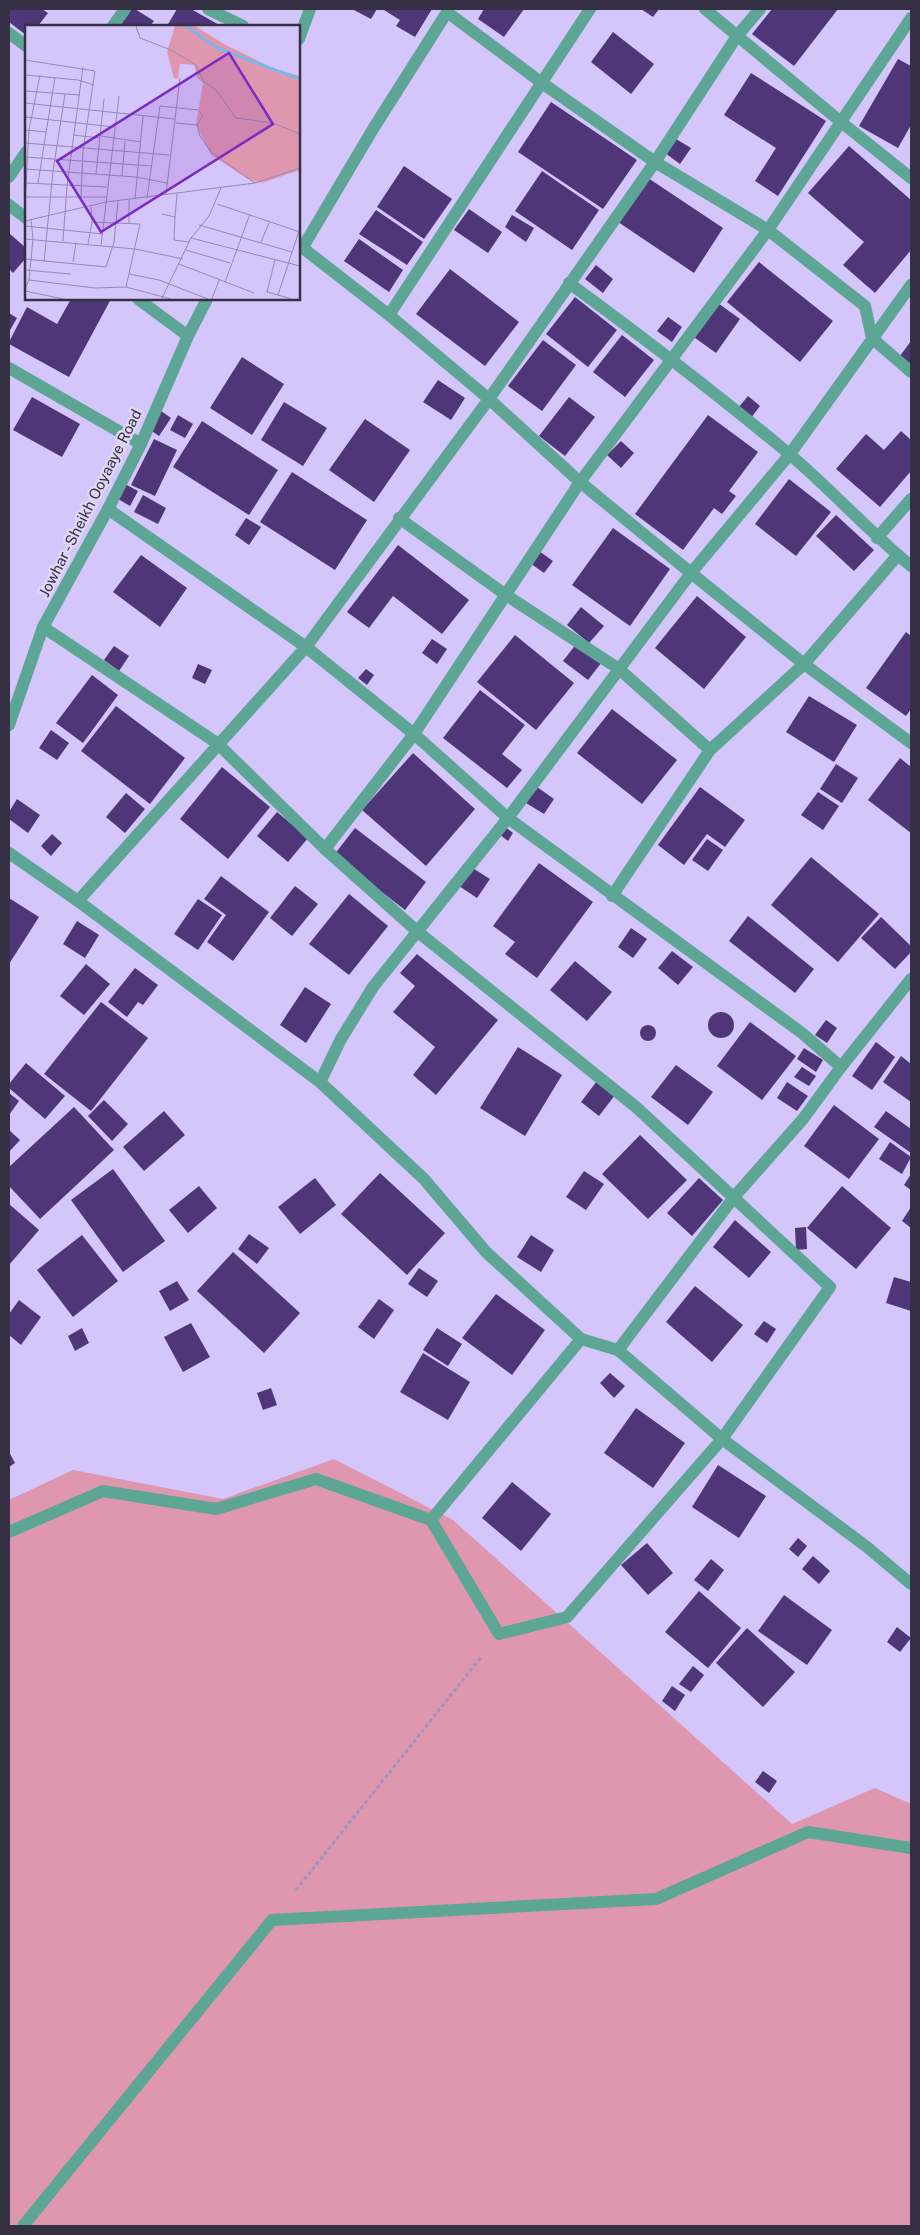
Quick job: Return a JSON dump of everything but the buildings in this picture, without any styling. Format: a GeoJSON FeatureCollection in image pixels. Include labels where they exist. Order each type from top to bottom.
{"type":"FeatureCollection","features":[{"type":"Feature","properties":{"kind":"street"},"geometry":{"type":"LineString","coordinates":[[114,25],[125,9]]}},
{"type":"Feature","properties":{"kind":"street"},"geometry":{"type":"LineString","coordinates":[[208,9],[241,25]]}},
{"type":"Feature","properties":{"kind":"street"},"geometry":{"type":"LineString","coordinates":[[300,36],[310,9]]}},
{"type":"Feature","properties":{"kind":"street"},"geometry":{"type":"LineString","coordinates":[[389,316],[590,9]]}},
{"type":"Feature","properties":{"kind":"street"},"geometry":{"type":"LineString","coordinates":[[705,9],[911,178]]}},
{"type":"Feature","properties":{"kind":"street"},"geometry":{"type":"LineString","coordinates":[[78,901],[217,743],[306,647],[489,399],[655,162],[737,36],[760,9]]}},
{"type":"Feature","properties":{"kind":"street"},"geometry":{"type":"LineString","coordinates":[[909,737],[804,664],[690,573],[580,482],[489,399],[301,246],[448,10],[542,83],[655,162],[768,230],[865,306],[872,338],[911,372]]}},
{"type":"Feature","properties":{"kind":"street"},"geometry":{"type":"LineString","coordinates":[[325,849],[414,734],[580,482],[670,358],[768,230],[911,18]]}},
{"type":"Feature","properties":{"kind":"street"},"geometry":{"type":"LineString","coordinates":[[9,33],[25,45]]}},
{"type":"Feature","properties":{"kind":"street"},"geometry":{"type":"LineString","coordinates":[[9,178],[25,154]]}},
{"type":"Feature","properties":{"kind":"street"},"geometry":{"type":"LineString","coordinates":[[9,205],[25,217]]}},
{"type":"Feature","properties":{"kind":"street"},"geometry":{"type":"LineString","coordinates":[[569,283],[670,358],[790,454],[877,538],[911,566]]}},
{"type":"Feature","properties":{"kind":"street"},"geometry":{"type":"LineString","coordinates":[[320,1082],[341,1039],[373,987],[508,818],[690,573],[790,454],[911,285]]}},
{"type":"Feature","properties":{"kind":"street"},"geometry":{"type":"LineString","coordinates":[[139,300],[188,336]]}},
{"type":"Feature","properties":{"kind":"street","name":"Jowhar - Sheikh Ooyaaye Road"},"geometry":{"type":"LineString","coordinates":[[9,725],[43,628],[141,444],[188,336],[206,300]]}},
{"type":"Feature","properties":{"kind":"street"},"geometry":{"type":"LineString","coordinates":[[9,368],[141,444]]}},
{"type":"Feature","properties":{"kind":"street"},"geometry":{"type":"LineString","coordinates":[[877,538],[911,499]]}},
{"type":"Feature","properties":{"kind":"street"},"geometry":{"type":"LineString","coordinates":[[108,509],[306,647],[414,734],[508,818],[612,896],[802,1033],[841,1067]]}},
{"type":"Feature","properties":{"kind":"street"},"geometry":{"type":"LineString","coordinates":[[400,518],[506,595],[619,669],[710,750]]}},
{"type":"Feature","properties":{"kind":"street"},"geometry":{"type":"LineString","coordinates":[[612,896],[710,750],[804,664],[898,555]]}},
{"type":"Feature","properties":{"kind":"street"},"geometry":{"type":"LineString","coordinates":[[9,1532],[102,1491],[216,1509],[316,1479],[432,1520],[499,1634],[567,1617],[722,1439],[830,1287],[636,1107],[418,932],[325,849],[217,743],[43,628]]}},
{"type":"Feature","properties":{"kind":"street"},"geometry":{"type":"LineString","coordinates":[[9,853],[78,901],[320,1082],[424,1179],[486,1252],[581,1340],[618,1350],[722,1439],[867,1547],[911,1584]]}},
{"type":"Feature","properties":{"kind":"street"},"geometry":{"type":"LineString","coordinates":[[618,1350],[734,1197],[803,1119],[841,1067],[911,979]]}},
{"type":"Feature","properties":{"kind":"street"},"geometry":{"type":"LineString","coordinates":[[432,1520],[581,1340]]}},
{"type":"Feature","properties":{"kind":"street"},"geometry":{"type":"LineString","coordinates":[[24,2226],[272,1920],[656,1899],[808,1832],[911,1848]]}},
{"type":"Feature","properties":{"kind":"path"},"geometry":{"type":"LineString","coordinates":[[272,1920],[499,1634]]}},
{"type":"Feature","properties":{"kind":"shaded area"},"geometry":{"type":"Polygon","coordinates":[[[334,1459],[453,1520],[792,1824],[875,1788],[911,1804],[911,2226],[9,2226],[9,1500],[73,1470],[223,1499],[334,1459]]]}}]}
